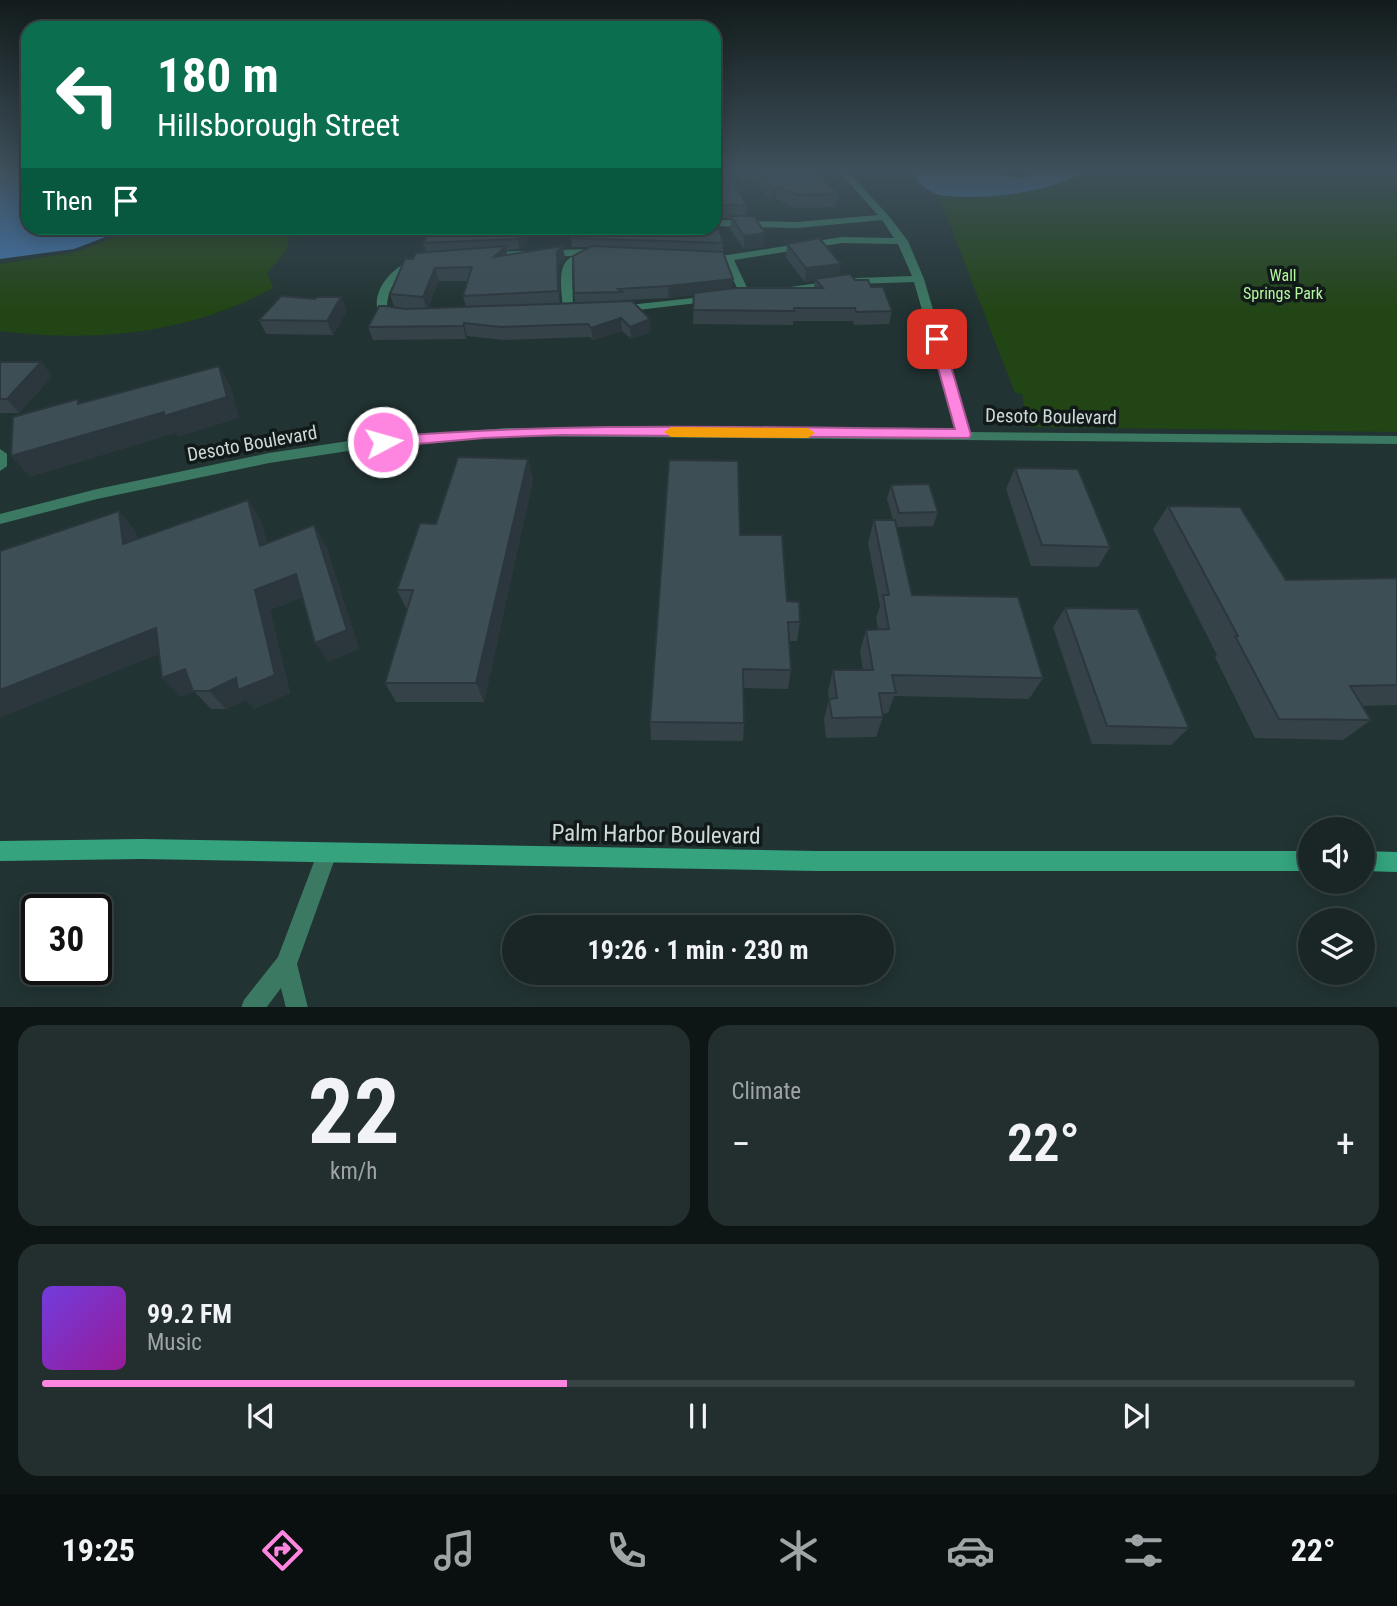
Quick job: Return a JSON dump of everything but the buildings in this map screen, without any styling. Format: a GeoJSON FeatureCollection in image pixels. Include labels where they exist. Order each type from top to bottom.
{"type":"FeatureCollection","features":[{"type":"Feature","properties":{"kind":"main road","name":"Palm Harbor Boulevard"},"geometry":{"type":"LineString","coordinates":[[0,850],[142,849],[817,861],[1298,861]]}},
{"type":"Feature","properties":{"kind":"main road"},"geometry":{"type":"LineString","coordinates":[[1375,861],[1397,862]]}},
{"type":"Feature","properties":{"kind":"street"},"geometry":{"type":"LineString","coordinates":[[721,223],[797,225],[885,217],[903,242],[919,279],[964,435]]}},
{"type":"Feature","properties":{"kind":"street"},"geometry":{"type":"LineString","coordinates":[[700,257],[728,258],[842,240],[903,242]]}},
{"type":"Feature","properties":{"kind":"street"},"geometry":{"type":"LineString","coordinates":[[476,256],[598,253],[579,256],[568,265],[568,309]]}},
{"type":"Feature","properties":{"kind":"street"},"geometry":{"type":"LineString","coordinates":[[728,258],[751,294],[732,296]]}},
{"type":"Feature","properties":{"kind":"street"},"geometry":{"type":"LineString","coordinates":[[410,315],[391,314],[382,310],[383,293],[406,265],[432,259]]}},
{"type":"Feature","properties":{"kind":"street"},"geometry":{"type":"LineString","coordinates":[[782,291],[855,281],[919,279]]}},
{"type":"Feature","properties":{"kind":"street"},"geometry":{"type":"LineString","coordinates":[[609,311],[718,298]]}},
{"type":"Feature","properties":{"kind":"street"},"geometry":{"type":"LineString","coordinates":[[555,310],[582,310]]}},
{"type":"Feature","properties":{"kind":"street","name":"Desoto Boulevard"},"geometry":{"type":"LineString","coordinates":[[0,519],[97,494],[256,460],[438,436],[561,430],[1397,440]]}},
{"type":"Feature","properties":{"kind":"street"},"geometry":{"type":"LineString","coordinates":[[0,454],[0,466]]}},
{"type":"Feature","properties":{"kind":"street"},"geometry":{"type":"LineString","coordinates":[[252,1007],[286,964],[327,853]]}},
{"type":"Feature","properties":{"kind":"street"},"geometry":{"type":"LineString","coordinates":[[286,964],[297,1007]]}},
{"type":"Feature","properties":{"kind":"green space","name":"Wall Springs Park"},"geometry":{"type":"Polygon","coordinates":[[[947,217],[1397,217],[1397,432],[1028,427],[1022,394],[1015,393],[947,217]]]}},
{"type":"Feature","properties":{"kind":"green space"},"geometry":{"type":"Polygon","coordinates":[[[121,235],[290,235],[286,251],[267,273],[273,288],[208,316],[175,325],[105,335],[70,336],[0,331],[0,264],[76,252],[121,235]]]}},
{"type":"Feature","properties":{"kind":"water"},"geometry":{"type":"Polygon","coordinates":[[[0,217],[21,217],[21,235],[111,235],[74,249],[0,259],[0,217]]]}},
{"type":"Feature","properties":{"kind":"slow traffic"},"geometry":{"type":"LineString","coordinates":[[671,432],[808,433]]}},
{"type":"Feature","properties":{"kind":"route"},"geometry":{"type":"LineString","coordinates":[[383,442],[438,436],[561,430],[964,435],[937,339]]}}]}
